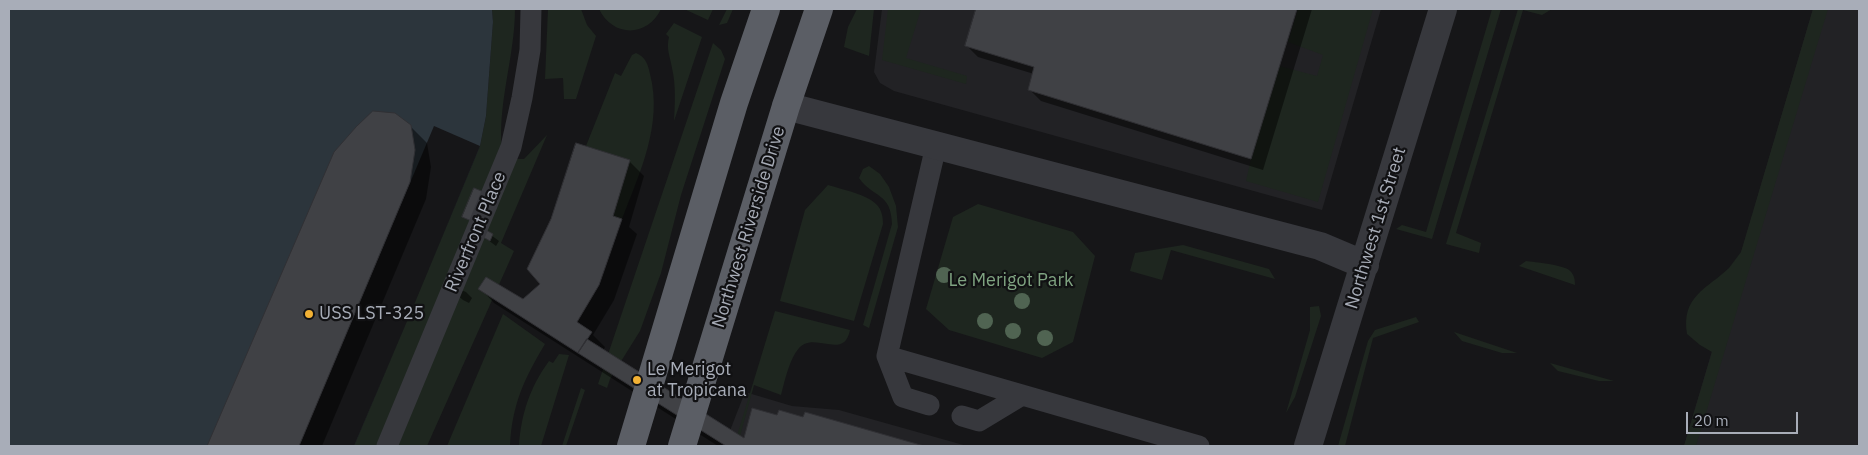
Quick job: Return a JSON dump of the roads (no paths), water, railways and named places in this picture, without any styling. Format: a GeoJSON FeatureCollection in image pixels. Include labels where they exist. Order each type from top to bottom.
{"type":"FeatureCollection","features":[{"type":"Feature","properties":{"kind":"highway"},"geometry":{"type":"LineString","coordinates":[[631,446],[734,103],[766,9]]}},
{"type":"Feature","properties":{"kind":"highway","name":"Northwest Riverside Drive"},"geometry":{"type":"LineString","coordinates":[[682,446],[786,106],[819,9]]}},
{"type":"Feature","properties":{"kind":"street","name":"Northwest 1st Street"},"geometry":{"type":"LineString","coordinates":[[1308,446],[1443,9]]}},
{"type":"Feature","properties":{"kind":"street"},"geometry":{"type":"LineString","coordinates":[[786,106],[1320,246],[1365,265]]}},
{"type":"Feature","properties":{"kind":"lane","name":"Riverfront Place"},"geometry":{"type":"LineString","coordinates":[[387,446],[512,147],[530,50],[531,9]]}},
{"type":"Feature","properties":{"kind":"lane"},"geometry":{"type":"LineString","coordinates":[[929,405],[903,397],[887,356],[936,146]]}},
{"type":"Feature","properties":{"kind":"lane"},"geometry":{"type":"LineString","coordinates":[[887,356],[1176,443],[1199,446]]}},
{"type":"Feature","properties":{"kind":"lane"},"geometry":{"type":"LineString","coordinates":[[962,416],[978,421],[1022,396]]}},
{"type":"Feature","properties":{"kind":"place","name":"USS LST-325"},"geometry":{"type":"Point","coordinates":[309,314]}},
{"type":"Feature","properties":{"kind":"place","name":"Le Merigot at Tropicana"},"geometry":{"type":"Point","coordinates":[637,380]}},
{"type":"Feature","properties":{"kind":"park label","name":"Le Merigot Park"},"geometry":{"type":"Point","coordinates":[1011,281]}}]}
